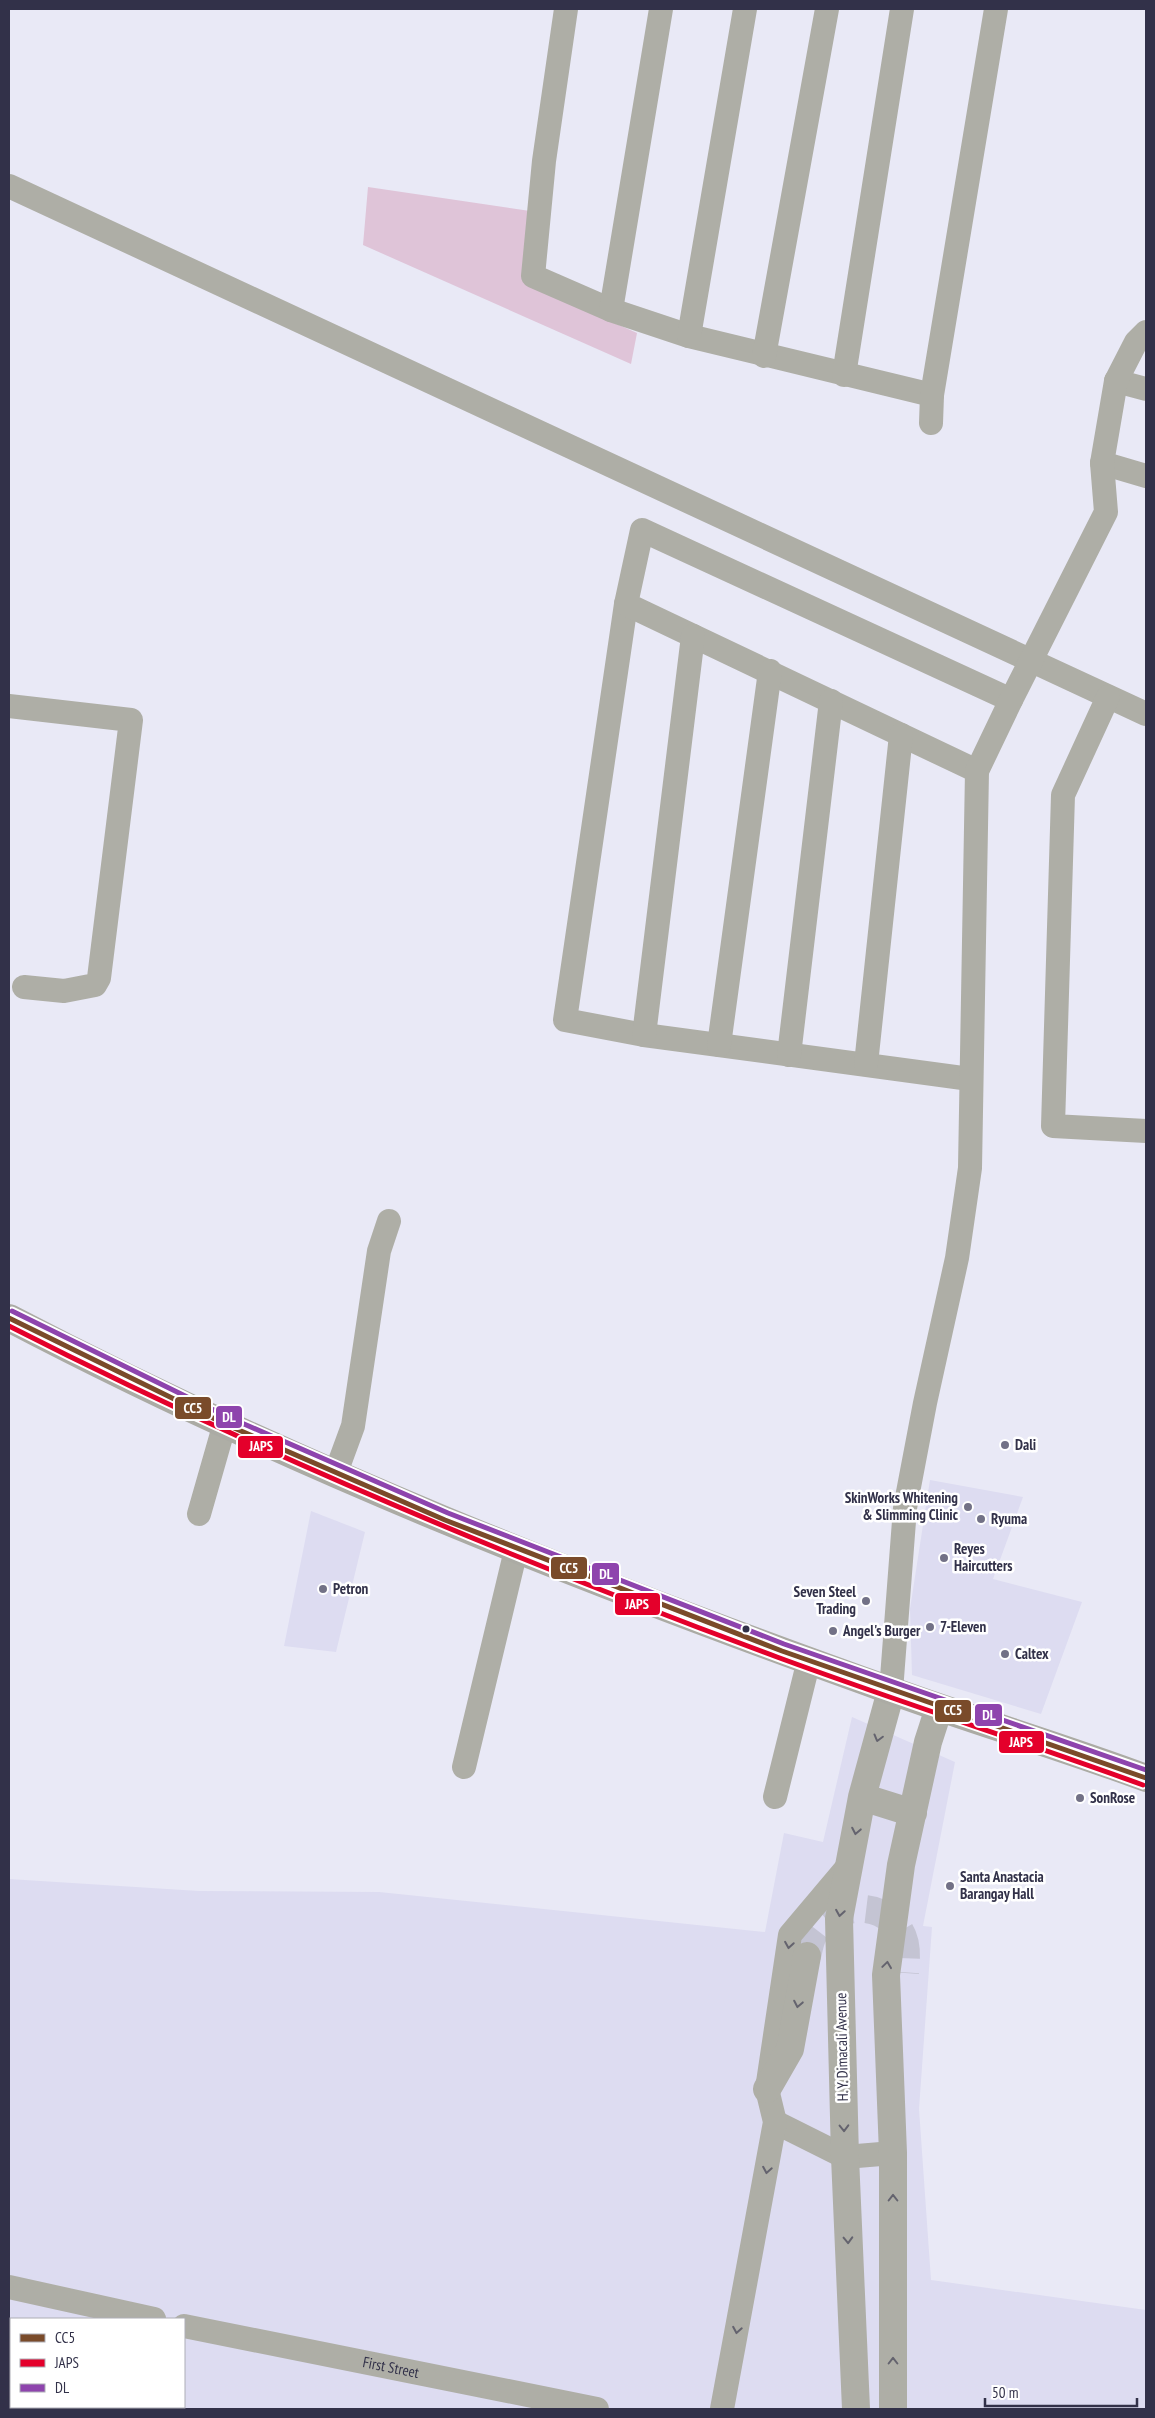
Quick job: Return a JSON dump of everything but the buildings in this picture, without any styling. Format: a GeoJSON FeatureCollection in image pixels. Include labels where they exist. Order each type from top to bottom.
{"type":"FeatureCollection","features":[{"type":"Feature","properties":{"kind":"highway"},"geometry":{"type":"LineString","coordinates":[[9,1318],[70,1350],[336,1475],[516,1550],[891,1691],[1026,1735],[1146,1778]]}},
{"type":"Feature","properties":{"kind":"street"},"geometry":{"type":"LineString","coordinates":[[566,9],[544,161],[533,276],[611,310],[689,336],[764,356],[932,395]]}},
{"type":"Feature","properties":{"kind":"street"},"geometry":{"type":"LineString","coordinates":[[611,310],[661,9]]}},
{"type":"Feature","properties":{"kind":"street"},"geometry":{"type":"LineString","coordinates":[[689,336],[745,9]]}},
{"type":"Feature","properties":{"kind":"street"},"geometry":{"type":"LineString","coordinates":[[764,356],[827,9]]}},
{"type":"Feature","properties":{"kind":"street"},"geometry":{"type":"LineString","coordinates":[[844,375],[902,9]]}},
{"type":"Feature","properties":{"kind":"street"},"geometry":{"type":"LineString","coordinates":[[931,423],[932,395],[996,9]]}},
{"type":"Feature","properties":{"kind":"street"},"geometry":{"type":"LineString","coordinates":[[9,186],[1146,714]]}},
{"type":"Feature","properties":{"kind":"street"},"geometry":{"type":"LineString","coordinates":[[891,1691],[905,1508],[925,1403],[957,1258],[970,1168],[970,1079],[978,771],[1011,700],[1106,512],[1102,463],[1116,381],[1136,342],[1146,332]]}},
{"type":"Feature","properties":{"kind":"street"},"geometry":{"type":"LineString","coordinates":[[1116,381],[1146,389]]}},
{"type":"Feature","properties":{"kind":"street"},"geometry":{"type":"LineString","coordinates":[[1102,463],[1146,476]]}},
{"type":"Feature","properties":{"kind":"street"},"geometry":{"type":"LineString","coordinates":[[970,1079],[644,1035],[566,1020],[626,604],[642,530],[1011,700]]}},
{"type":"Feature","properties":{"kind":"street"},"geometry":{"type":"LineString","coordinates":[[626,604],[978,771]]}},
{"type":"Feature","properties":{"kind":"street"},"geometry":{"type":"LineString","coordinates":[[644,1035],[693,636]]}},
{"type":"Feature","properties":{"kind":"street"},"geometry":{"type":"LineString","coordinates":[[720,1045],[770,671]]}},
{"type":"Feature","properties":{"kind":"street"},"geometry":{"type":"LineString","coordinates":[[1108,697],[1063,795],[1053,1126],[1146,1130]]}},
{"type":"Feature","properties":{"kind":"street"},"geometry":{"type":"LineString","coordinates":[[789,1055],[831,702]]}},
{"type":"Feature","properties":{"kind":"street"},"geometry":{"type":"LineString","coordinates":[[9,706],[131,720],[99,978],[95,985],[64,991],[24,988]]}},
{"type":"Feature","properties":{"kind":"street"},"geometry":{"type":"LineString","coordinates":[[866,1064],[901,735]]}},
{"type":"Feature","properties":{"kind":"street"},"geometry":{"type":"LineString","coordinates":[[336,1475],[353,1426],[379,1251],[389,1221]]}},
{"type":"Feature","properties":{"kind":"street"},"geometry":{"type":"LineString","coordinates":[[199,1514],[225,1424]]}},
{"type":"Feature","properties":{"kind":"street"},"geometry":{"type":"LineString","coordinates":[[464,1767],[516,1550]]}},
{"type":"Feature","properties":{"kind":"street"},"geometry":{"type":"LineString","coordinates":[[775,1797],[809,1660]]}},
{"type":"Feature","properties":{"kind":"street","name":"H. Y. Dimacali Avenue"},"geometry":{"type":"LineString","coordinates":[[856,2409],[845,2157],[839,1919],[862,1797],[891,1691]]}},
{"type":"Feature","properties":{"kind":"street"},"geometry":{"type":"LineString","coordinates":[[893,2409],[892,2153],[886,1975],[901,1865],[928,1742],[939,1708]]}},
{"type":"Feature","properties":{"kind":"street"},"geometry":{"type":"LineString","coordinates":[[862,1797],[913,1813]]}},
{"type":"Feature","properties":{"kind":"street"},"geometry":{"type":"LineString","coordinates":[[722,2409],[775,2122],[767,2089],[790,1935],[849,1865]]}},
{"type":"Feature","properties":{"kind":"street"},"geometry":{"type":"LineString","coordinates":[[767,2089],[790,2049],[807,1956]]}},
{"type":"Feature","properties":{"kind":"street"},"geometry":{"type":"LineString","coordinates":[[890,2099],[899,2068],[905,1972]]}},
{"type":"Feature","properties":{"kind":"street"},"geometry":{"type":"LineString","coordinates":[[775,2122],[845,2157],[892,2153]]}},
{"type":"Feature","properties":{"kind":"street"},"geometry":{"type":"LineString","coordinates":[[9,2287],[149,2318]]}},
{"type":"Feature","properties":{"kind":"street","name":"First Street"},"geometry":{"type":"LineString","coordinates":[[185,2326],[597,2409]]}},
{"type":"Feature","properties":{"kind":"shaded area"},"geometry":{"type":"Polygon","coordinates":[[[368,187],[530,211],[525,283],[637,333],[631,364],[363,245],[368,187]]]}},
{"type":"Feature","properties":{"kind":"shaded area"},"geometry":{"type":"Polygon","coordinates":[[[930,1480],[1023,1497],[993,1579],[1082,1602],[1041,1714],[912,1675],[910,1609],[930,1480]]]}},
{"type":"Feature","properties":{"kind":"shaded area","name":"Petron"},"geometry":{"type":"Polygon","coordinates":[[[311,1511],[365,1532],[336,1652],[284,1646],[311,1511]]]}},
{"type":"Feature","properties":{"kind":"shaded area"},"geometry":{"type":"Polygon","coordinates":[[[852,1717],[955,1762],[923,1926],[932,1927],[919,2109],[931,2280],[1146,2310],[1146,2409],[9,2409],[9,1879],[199,1891],[379,1892],[765,1932],[784,1833],[823,1842],[852,1717]]]}},
{"type":"Feature","properties":{"kind":"tunnel"},"geometry":{"type":"LineString","coordinates":[[807,1956],[813,1936],[822,1924],[844,1911],[869,1910],[881,1913],[891,1920],[903,1936],[906,1957],[905,1973]]}},
{"type":"Feature","properties":{"kind":"transit line","name":"DL"},"geometry":{"type":"LineString","coordinates":[[12,1311],[228,1417],[448,1513],[784,1644],[1146,1770]]}},
{"type":"Feature","properties":{"kind":"transit line","name":"CC5"},"geometry":{"type":"LineString","coordinates":[[9,1318],[225,1424],[445,1520],[782,1651],[1146,1778]]}},
{"type":"Feature","properties":{"kind":"transit line","name":"JAPS"},"geometry":{"type":"LineString","coordinates":[[9,1326],[197,1418],[292,1461],[388,1503],[581,1582],[777,1657],[1143,1785]]}},
{"type":"Feature","properties":{"kind":"place","name":"Dali"},"geometry":{"type":"Point","coordinates":[1005,1445]}},
{"type":"Feature","properties":{"kind":"place","name":"SkinWorks Whitening & Slimming Clinic"},"geometry":{"type":"Point","coordinates":[968,1507]}},
{"type":"Feature","properties":{"kind":"place","name":"Ryuma"},"geometry":{"type":"Point","coordinates":[981,1519]}},
{"type":"Feature","properties":{"kind":"place","name":"Reyes Haircutters"},"geometry":{"type":"Point","coordinates":[944,1558]}},
{"type":"Feature","properties":{"kind":"place","name":"Petron"},"geometry":{"type":"Point","coordinates":[323,1589]}},
{"type":"Feature","properties":{"kind":"place","name":"Seven Steel Trading"},"geometry":{"type":"Point","coordinates":[866,1601]}},
{"type":"Feature","properties":{"kind":"place","name":"7-Eleven"},"geometry":{"type":"Point","coordinates":[930,1627]}},
{"type":"Feature","properties":{"kind":"place","name":"Angel's Burger"},"geometry":{"type":"Point","coordinates":[833,1631]}},
{"type":"Feature","properties":{"kind":"place","name":"Caltex"},"geometry":{"type":"Point","coordinates":[1005,1654]}},
{"type":"Feature","properties":{"kind":"place","name":"SonRose"},"geometry":{"type":"Point","coordinates":[1080,1798]}},
{"type":"Feature","properties":{"kind":"place","name":"Santa Anastacia Barangay Hall"},"geometry":{"type":"Point","coordinates":[950,1886]}}]}
